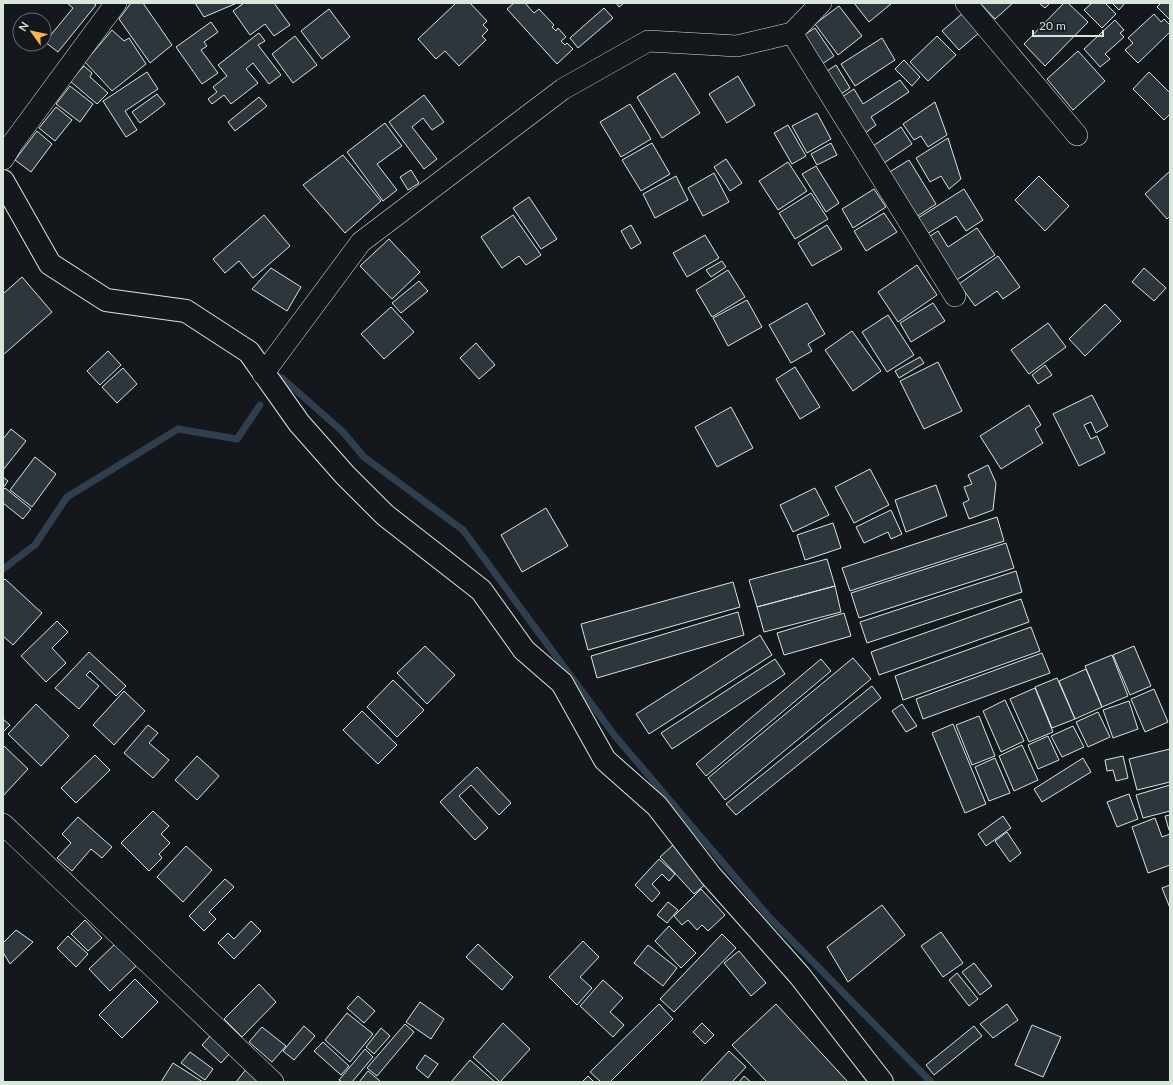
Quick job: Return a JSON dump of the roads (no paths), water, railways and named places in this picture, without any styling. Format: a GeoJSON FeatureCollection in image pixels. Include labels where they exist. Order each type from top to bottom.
{"type":"FeatureCollection","features":[{"type":"Feature","properties":{"kind":"street"},"geometry":{"type":"LineString","coordinates":[[3,159],[12,144],[116,3]]}},
{"type":"Feature","properties":{"kind":"street"},"geometry":{"type":"LineString","coordinates":[[263,374],[361,242],[563,89],[648,41],[737,46],[792,33],[821,3]]}},
{"type":"Feature","properties":{"kind":"street"},"geometry":{"type":"LineString","coordinates":[[966,3],[1077,135]]}},
{"type":"Feature","properties":{"kind":"street"},"geometry":{"type":"LineString","coordinates":[[792,33],[955,296]]}},
{"type":"Feature","properties":{"kind":"street"},"geometry":{"type":"LineString","coordinates":[[3,182],[50,264],[106,300],[186,311],[248,352],[299,423],[350,480],[385,516],[481,590],[524,650],[562,683],[587,731],[605,760],[657,806],[711,876],[800,976],[882,1082]]}},
{"type":"Feature","properties":{"kind":"street"},"geometry":{"type":"LineString","coordinates":[[3,824],[273,1082]]}},
{"type":"Feature","properties":{"kind":"waterway"},"geometry":{"type":"LineString","coordinates":[[282,378],[343,432],[364,457],[463,530],[615,736],[769,917],[931,1082]]}},
{"type":"Feature","properties":{"kind":"waterway"},"geometry":{"type":"LineString","coordinates":[[3,569],[35,545],[67,497],[178,429],[237,439],[260,405]]}}]}
